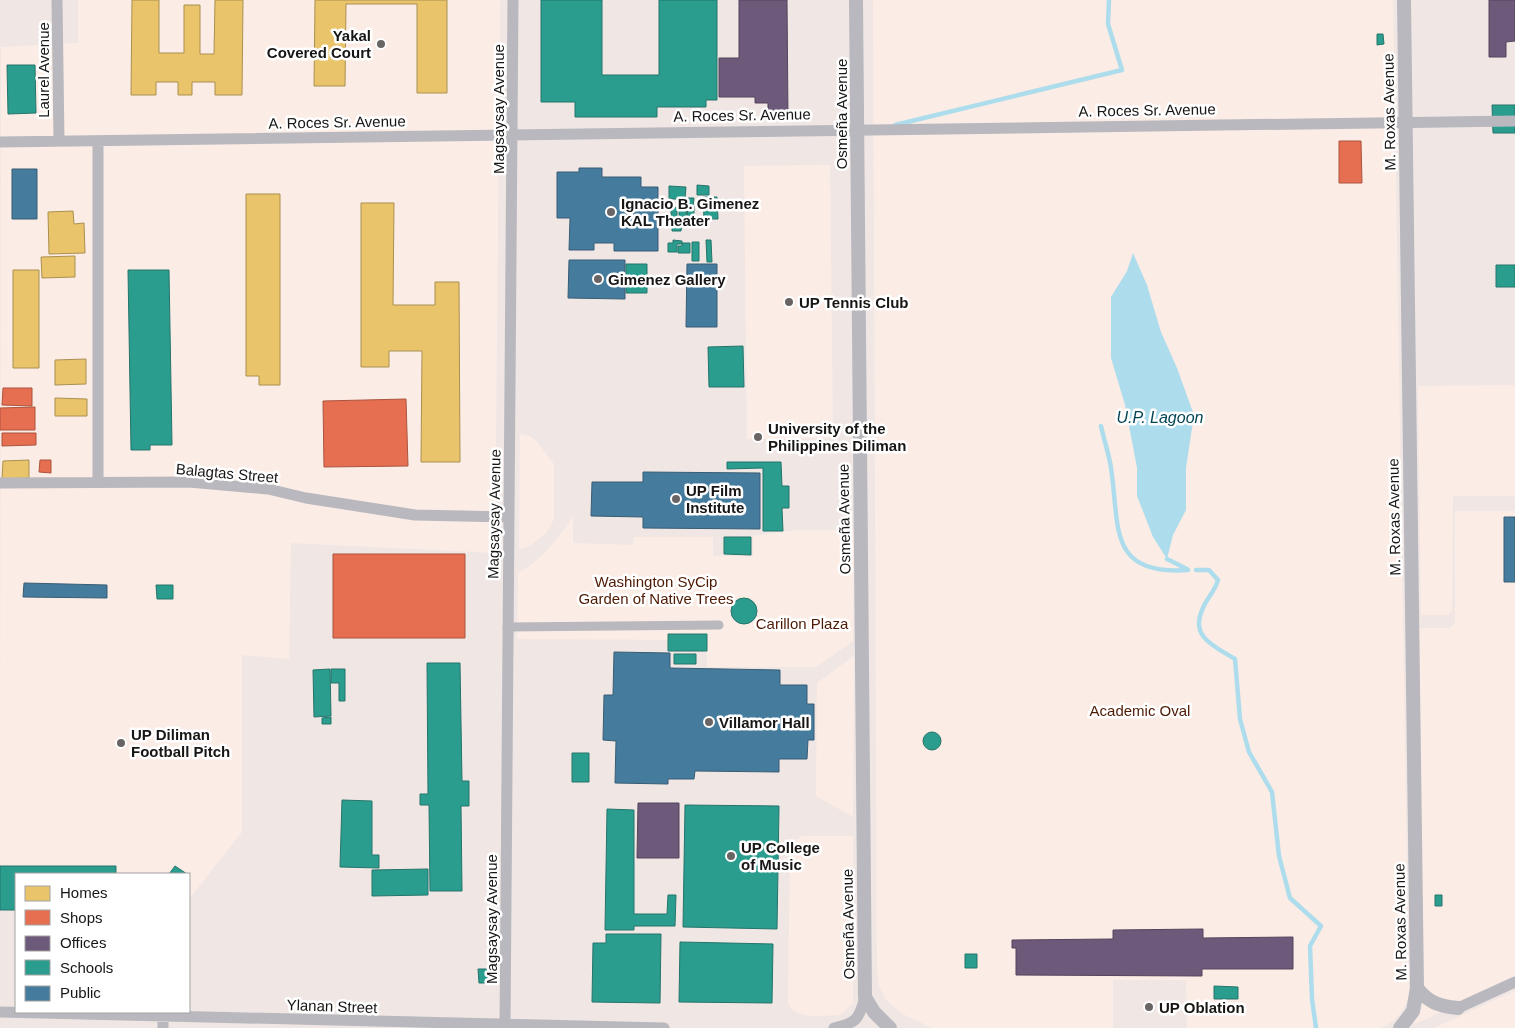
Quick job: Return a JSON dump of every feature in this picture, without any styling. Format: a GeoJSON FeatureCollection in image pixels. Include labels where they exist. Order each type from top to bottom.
{"type":"FeatureCollection","features":[{"type":"Feature","properties":{"kind":"street","name":"Laurel Avenue"},"geometry":{"type":"LineString","coordinates":[[57,0],[59,140]]}},
{"type":"Feature","properties":{"kind":"street","name":"Magsaysay Avenue"},"geometry":{"type":"LineString","coordinates":[[505,1026],[513,0]]}},
{"type":"Feature","properties":{"kind":"street","name":"Osmeña Avenue"},"geometry":{"type":"LineString","coordinates":[[856,0],[865,997],[874,1012],[890,1028]]}},
{"type":"Feature","properties":{"kind":"street","name":"M. Roxas Avenue"},"geometry":{"type":"LineString","coordinates":[[1400,1028],[1413,1010],[1417,988],[1404,0]]}},
{"type":"Feature","properties":{"kind":"street","name":"A. Roces Sr. Avenue"},"geometry":{"type":"LineString","coordinates":[[0,142],[1515,121]]}},
{"type":"Feature","properties":{"kind":"street"},"geometry":{"type":"LineString","coordinates":[[98,141],[98,482]]}},
{"type":"Feature","properties":{"kind":"street","name":"Balagtas Street"},"geometry":{"type":"LineString","coordinates":[[0,483],[190,482],[268,489],[306,498],[416,515],[509,517]]}},
{"type":"Feature","properties":{"kind":"street"},"geometry":{"type":"LineString","coordinates":[[508,627],[719,625]]}},
{"type":"Feature","properties":{"kind":"street"},"geometry":{"type":"LineString","coordinates":[[1417,988],[1429,1001],[1436,1005],[1458,1008],[1515,982]]}},
{"type":"Feature","properties":{"kind":"street"},"geometry":{"type":"LineString","coordinates":[[834,1028],[845,1026],[857,1019],[865,997]]}},
{"type":"Feature","properties":{"kind":"street","name":"Ylanan Street"},"geometry":{"type":"LineString","coordinates":[[0,1012],[15,1012]]}},
{"type":"Feature","properties":{"kind":"street","name":"Ylanan Street"},"geometry":{"type":"LineString","coordinates":[[54,1013],[505,1026],[664,1028]]}},
{"type":"Feature","properties":{"kind":"street"},"geometry":{"type":"LineString","coordinates":[[163,1015],[163,1028]]}},
{"type":"Feature","properties":{"kind":"shaded area","name":"University of the Philippines Diliman"},"geometry":{"type":"Polygon","coordinates":[[[0,0],[1515,0],[1515,1028],[0,1028],[0,0]]]}},
{"type":"Feature","properties":{"kind":"green space"},"geometry":{"type":"Polygon","coordinates":[[[78,0],[500,0],[495,553],[291,543],[289,659],[242,655],[242,832],[190,898],[190,873],[15,873],[15,910],[0,910],[1,47],[78,43],[78,0]]]}},
{"type":"Feature","properties":{"kind":"green space","name":"Academic Oval"},"geometry":{"type":"Polygon","coordinates":[[[873,0],[1393,0],[1409,994],[1405,1006],[1395,1019],[1380,1028],[1187,1028],[1186,980],[1113,980],[1113,1028],[932,1028],[901,1013],[887,1001],[879,986],[877,968],[873,0]]]}},
{"type":"Feature","properties":{"kind":"green space","name":"UP Tennis Club"},"geometry":{"type":"Polygon","coordinates":[[[830,165],[833,438],[747,439],[744,166],[830,165]]]}},
{"type":"Feature","properties":{"kind":"green space"},"geometry":{"type":"Polygon","coordinates":[[[1515,385],[1515,496],[1453,496],[1452,611],[1448,615],[1421,615],[1418,386],[1515,385]]]}},
{"type":"Feature","properties":{"kind":"green space"},"geometry":{"type":"Polygon","coordinates":[[[520,434],[530,436],[537,442],[554,464],[554,519],[547,532],[530,546],[519,549],[520,434]]]}},
{"type":"Feature","properties":{"kind":"green space"},"geometry":{"type":"Polygon","coordinates":[[[1455,511],[1515,511],[1515,976],[1450,1006],[1424,994],[1419,923],[1423,897],[1418,892],[1415,628],[1450,628],[1455,623],[1455,511]]]}},
{"type":"Feature","properties":{"kind":"green space"},"geometry":{"type":"Polygon","coordinates":[[[573,516],[573,543],[633,545],[634,537],[713,537],[713,556],[753,556],[753,536],[797,530],[854,530],[853,641],[816,667],[707,667],[707,640],[517,639],[518,573],[542,555],[556,540],[573,516]]]}},
{"type":"Feature","properties":{"kind":"green space"},"geometry":{"type":"Polygon","coordinates":[[[854,656],[853,817],[816,796],[817,683],[854,656]]]}},
{"type":"Feature","properties":{"kind":"green space","name":"UP College of Music"},"geometry":{"type":"Polygon","coordinates":[[[803,836],[853,836],[853,1003],[840,1015],[804,1015],[792,1009],[788,1003],[790,848],[795,840],[803,836]]]}},
{"type":"Feature","properties":{"kind":"green space"},"geometry":{"type":"Polygon","coordinates":[[[1515,991],[1515,1028],[1433,1028],[1438,1026],[1515,991]]]}},
{"type":"Feature","properties":{"kind":"green space"},"geometry":{"type":"Polygon","coordinates":[[[1423,1002],[1447,1009],[1413,1025],[1420,1014],[1423,1002]]]}},
{"type":"Feature","properties":{"kind":"water","name":"U.P. Lagoon"},"geometry":{"type":"Polygon","coordinates":[[[1133,253],[1147,285],[1161,332],[1177,368],[1194,415],[1186,468],[1186,510],[1173,535],[1167,559],[1153,537],[1137,496],[1137,468],[1125,405],[1111,358],[1111,297],[1127,271],[1133,253]]]}},
{"type":"Feature","properties":{"kind":"building: Homes"},"geometry":{"type":"Polygon","coordinates":[[[132,0],[159,0],[159,53],[184,53],[184,5],[200,5],[200,54],[214,54],[215,0],[243,0],[242,95],[215,95],[215,82],[192,82],[192,95],[178,95],[178,82],[156,82],[156,95],[131,95],[132,0]]]}},
{"type":"Feature","properties":{"kind":"building: Homes"},"geometry":{"type":"Polygon","coordinates":[[[315,0],[447,0],[447,93],[417,93],[417,4],[346,4],[345,86],[314,86],[315,0]]]}},
{"type":"Feature","properties":{"kind":"building: Homes"},"geometry":{"type":"Polygon","coordinates":[[[246,194],[280,194],[280,385],[259,385],[259,376],[246,376],[246,194]]]}},
{"type":"Feature","properties":{"kind":"building: Homes"},"geometry":{"type":"Polygon","coordinates":[[[361,203],[394,203],[393,305],[435,305],[435,282],[459,282],[460,462],[421,462],[422,351],[389,351],[389,367],[361,367],[361,203]]]}},
{"type":"Feature","properties":{"kind":"building: Homes"},"geometry":{"type":"Polygon","coordinates":[[[73,211],[74,224],[84,223],[85,253],[49,254],[48,212],[73,211]]]}},
{"type":"Feature","properties":{"kind":"building: Homes"},"geometry":{"type":"Polygon","coordinates":[[[75,256],[75,277],[42,278],[41,257],[75,256]]]}},
{"type":"Feature","properties":{"kind":"building: Homes"},"geometry":{"type":"Polygon","coordinates":[[[13,270],[39,270],[39,368],[13,368],[13,270]]]}},
{"type":"Feature","properties":{"kind":"building: Homes"},"geometry":{"type":"Polygon","coordinates":[[[86,359],[86,384],[55,385],[55,360],[86,359]]]}},
{"type":"Feature","properties":{"kind":"building: Homes"},"geometry":{"type":"Polygon","coordinates":[[[55,398],[87,399],[87,416],[55,416],[55,398]]]}},
{"type":"Feature","properties":{"kind":"building: Homes"},"geometry":{"type":"Polygon","coordinates":[[[29,460],[29,478],[2,479],[3,461],[29,460]]]}},
{"type":"Feature","properties":{"kind":"building: Shops"},"geometry":{"type":"Polygon","coordinates":[[[1339,141],[1361,141],[1362,183],[1339,183],[1339,141]]]}},
{"type":"Feature","properties":{"kind":"building: Shops"},"geometry":{"type":"Polygon","coordinates":[[[3,388],[32,388],[32,406],[2,405],[3,388]]]}},
{"type":"Feature","properties":{"kind":"building: Shops"},"geometry":{"type":"Polygon","coordinates":[[[406,399],[408,466],[324,467],[323,401],[406,399]]]}},
{"type":"Feature","properties":{"kind":"building: Shops"},"geometry":{"type":"Polygon","coordinates":[[[35,407],[35,430],[0,430],[0,408],[35,407]]]}},
{"type":"Feature","properties":{"kind":"building: Shops"},"geometry":{"type":"Polygon","coordinates":[[[2,433],[36,433],[36,445],[2,446],[2,433]]]}},
{"type":"Feature","properties":{"kind":"building: Shops"},"geometry":{"type":"Polygon","coordinates":[[[40,460],[51,460],[51,473],[39,472],[40,460]]]}},
{"type":"Feature","properties":{"kind":"building: Shops"},"geometry":{"type":"Polygon","coordinates":[[[333,554],[465,554],[465,638],[333,638],[333,554]]]}},
{"type":"Feature","properties":{"kind":"building: Offices"},"geometry":{"type":"Polygon","coordinates":[[[739,0],[787,0],[788,119],[768,119],[768,103],[755,103],[755,97],[719,97],[719,58],[739,58],[739,0]]]}},
{"type":"Feature","properties":{"kind":"building: Offices"},"geometry":{"type":"Polygon","coordinates":[[[1489,0],[1515,0],[1515,41],[1506,42],[1506,57],[1489,57],[1489,0]]]}},
{"type":"Feature","properties":{"kind":"building: Offices"},"geometry":{"type":"Polygon","coordinates":[[[638,803],[679,803],[679,858],[637,858],[638,803]]]}},
{"type":"Feature","properties":{"kind":"building: Offices"},"geometry":{"type":"Polygon","coordinates":[[[1203,929],[1203,938],[1293,937],[1293,969],[1202,969],[1202,976],[1016,975],[1016,948],[1012,948],[1012,940],[1113,939],[1113,930],[1203,929]]]}},
{"type":"Feature","properties":{"kind":"building: Schools"},"geometry":{"type":"Polygon","coordinates":[[[541,0],[602,0],[602,75],[659,75],[659,0],[717,0],[717,100],[706,100],[706,107],[657,107],[657,117],[575,117],[575,102],[541,102],[541,0]]]}},
{"type":"Feature","properties":{"kind":"building: Schools"},"geometry":{"type":"Polygon","coordinates":[[[1377,34],[1383,34],[1384,44],[1377,45],[1377,34]]]}},
{"type":"Feature","properties":{"kind":"building: Schools"},"geometry":{"type":"Polygon","coordinates":[[[7,65],[35,65],[36,113],[8,114],[7,65]]]}},
{"type":"Feature","properties":{"kind":"building: Schools"},"geometry":{"type":"Polygon","coordinates":[[[1492,105],[1515,105],[1515,133],[1493,133],[1492,105]]]}},
{"type":"Feature","properties":{"kind":"building: Schools"},"geometry":{"type":"Polygon","coordinates":[[[697,185],[709,186],[709,195],[697,195],[697,185]]]}},
{"type":"Feature","properties":{"kind":"building: Schools"},"geometry":{"type":"Polygon","coordinates":[[[669,186],[686,187],[685,199],[669,199],[669,186]]]}},
{"type":"Feature","properties":{"kind":"building: Schools"},"geometry":{"type":"Polygon","coordinates":[[[703,197],[717,197],[718,219],[704,219],[703,197]]]}},
{"type":"Feature","properties":{"kind":"building: Schools"},"geometry":{"type":"Polygon","coordinates":[[[688,198],[694,198],[693,206],[688,205],[688,198]]]}},
{"type":"Feature","properties":{"kind":"building: Schools"},"geometry":{"type":"Polygon","coordinates":[[[679,205],[687,205],[686,220],[679,220],[679,205]]]}},
{"type":"Feature","properties":{"kind":"building: Schools"},"geometry":{"type":"Polygon","coordinates":[[[688,206],[694,206],[694,218],[687,218],[688,206]]]}},
{"type":"Feature","properties":{"kind":"building: Schools"},"geometry":{"type":"Polygon","coordinates":[[[671,207],[677,208],[677,220],[671,220],[671,207]]]}},
{"type":"Feature","properties":{"kind":"building: Schools"},"geometry":{"type":"Polygon","coordinates":[[[672,222],[682,222],[681,231],[672,231],[672,222]]]}},
{"type":"Feature","properties":{"kind":"building: Schools"},"geometry":{"type":"Polygon","coordinates":[[[673,240],[682,241],[682,244],[677,244],[677,252],[668,252],[668,243],[673,243],[673,240]]]}},
{"type":"Feature","properties":{"kind":"building: Schools"},"geometry":{"type":"Polygon","coordinates":[[[706,240],[711,240],[712,262],[707,262],[706,240]]]}},
{"type":"Feature","properties":{"kind":"building: Schools"},"geometry":{"type":"Polygon","coordinates":[[[692,242],[699,242],[699,261],[692,261],[692,242]]]}},
{"type":"Feature","properties":{"kind":"building: Schools"},"geometry":{"type":"Polygon","coordinates":[[[682,243],[690,243],[690,253],[678,253],[678,246],[682,246],[682,243]]]}},
{"type":"Feature","properties":{"kind":"building: Schools"},"geometry":{"type":"Polygon","coordinates":[[[626,264],[647,264],[647,293],[626,293],[626,264]]]}},
{"type":"Feature","properties":{"kind":"building: Schools"},"geometry":{"type":"Polygon","coordinates":[[[1496,265],[1515,265],[1515,287],[1496,287],[1496,265]]]}},
{"type":"Feature","properties":{"kind":"building: Schools"},"geometry":{"type":"Polygon","coordinates":[[[128,270],[169,270],[172,445],[150,445],[150,450],[131,450],[128,270]]]}},
{"type":"Feature","properties":{"kind":"building: Schools"},"geometry":{"type":"Polygon","coordinates":[[[743,346],[744,387],[709,387],[708,347],[743,346]]]}},
{"type":"Feature","properties":{"kind":"building: Schools"},"geometry":{"type":"Polygon","coordinates":[[[727,462],[781,462],[782,486],[789,486],[789,508],[782,508],[783,531],[763,531],[763,468],[727,469],[727,462]]]}},
{"type":"Feature","properties":{"kind":"building: Schools"},"geometry":{"type":"Polygon","coordinates":[[[724,537],[751,537],[751,555],[724,554],[724,537]]]}},
{"type":"Feature","properties":{"kind":"building: Schools"},"geometry":{"type":"Polygon","coordinates":[[[156,585],[173,585],[173,599],[157,599],[156,585]]]}},
{"type":"Feature","properties":{"kind":"building: Schools"},"geometry":{"type":"Polygon","coordinates":[[[744,598],[753,602],[757,611],[753,620],[744,624],[735,620],[731,611],[735,602],[744,598]]]}},
{"type":"Feature","properties":{"kind":"building: Schools"},"geometry":{"type":"Polygon","coordinates":[[[668,634],[707,634],[707,651],[668,651],[668,634]]]}},
{"type":"Feature","properties":{"kind":"building: Schools"},"geometry":{"type":"Polygon","coordinates":[[[674,654],[696,654],[696,664],[674,664],[674,654]]]}},
{"type":"Feature","properties":{"kind":"building: Schools"},"geometry":{"type":"Polygon","coordinates":[[[427,663],[460,663],[462,781],[469,781],[469,806],[461,806],[462,891],[430,891],[429,805],[420,805],[420,794],[428,794],[427,663]]]}},
{"type":"Feature","properties":{"kind":"building: Schools"},"geometry":{"type":"Polygon","coordinates":[[[330,669],[331,716],[314,717],[313,670],[330,669]]]}},
{"type":"Feature","properties":{"kind":"building: Schools"},"geometry":{"type":"Polygon","coordinates":[[[331,669],[345,669],[345,701],[339,701],[339,683],[331,683],[331,669]]]}},
{"type":"Feature","properties":{"kind":"building: Schools"},"geometry":{"type":"Polygon","coordinates":[[[331,717],[331,724],[322,724],[322,718],[331,717]]]}},
{"type":"Feature","properties":{"kind":"building: Schools"},"geometry":{"type":"Polygon","coordinates":[[[932,732],[938,735],[941,741],[938,747],[932,750],[926,747],[923,741],[926,735],[932,732]]]}},
{"type":"Feature","properties":{"kind":"building: Schools"},"geometry":{"type":"Polygon","coordinates":[[[572,753],[589,753],[589,782],[572,782],[572,753]]]}},
{"type":"Feature","properties":{"kind":"building: Schools"},"geometry":{"type":"Polygon","coordinates":[[[342,800],[372,801],[372,855],[379,855],[379,868],[340,867],[342,800]]]}},
{"type":"Feature","properties":{"kind":"building: Schools","name":"UP College of Music"},"geometry":{"type":"Polygon","coordinates":[[[685,805],[779,806],[777,929],[683,927],[685,805]]]}},
{"type":"Feature","properties":{"kind":"building: Schools"},"geometry":{"type":"Polygon","coordinates":[[[607,809],[634,810],[634,914],[667,914],[668,895],[676,895],[675,926],[634,926],[634,930],[605,930],[607,809]]]}},
{"type":"Feature","properties":{"kind":"building: Schools"},"geometry":{"type":"Polygon","coordinates":[[[0,866],[116,866],[116,873],[15,873],[15,910],[0,910],[0,866]]]}},
{"type":"Feature","properties":{"kind":"building: Schools"},"geometry":{"type":"Polygon","coordinates":[[[175,866],[186,873],[170,873],[175,866]]]}},
{"type":"Feature","properties":{"kind":"building: Schools"},"geometry":{"type":"Polygon","coordinates":[[[428,869],[428,895],[372,896],[372,870],[428,869]]]}},
{"type":"Feature","properties":{"kind":"building: Schools"},"geometry":{"type":"Polygon","coordinates":[[[1435,895],[1442,895],[1442,906],[1435,906],[1435,895]]]}},
{"type":"Feature","properties":{"kind":"building: Schools"},"geometry":{"type":"Polygon","coordinates":[[[606,934],[661,934],[660,1003],[592,1002],[593,943],[606,943],[606,934]]]}},
{"type":"Feature","properties":{"kind":"building: Schools"},"geometry":{"type":"Polygon","coordinates":[[[680,942],[773,944],[772,1003],[679,1002],[680,942]]]}},
{"type":"Feature","properties":{"kind":"building: Schools"},"geometry":{"type":"Polygon","coordinates":[[[965,954],[977,954],[977,968],[965,968],[965,954]]]}},
{"type":"Feature","properties":{"kind":"building: Schools"},"geometry":{"type":"Polygon","coordinates":[[[478,969],[488,969],[488,983],[479,983],[478,969]]]}},
{"type":"Feature","properties":{"kind":"building: Schools"},"geometry":{"type":"Polygon","coordinates":[[[1214,986],[1238,987],[1238,999],[1214,999],[1214,986]]]}},
{"type":"Feature","properties":{"kind":"building: Public"},"geometry":{"type":"Polygon","coordinates":[[[579,168],[602,168],[602,177],[641,177],[641,187],[658,187],[658,251],[614,251],[614,243],[594,243],[594,250],[569,250],[570,218],[557,218],[557,172],[579,172],[579,168]]]}},
{"type":"Feature","properties":{"kind":"building: Public"},"geometry":{"type":"Polygon","coordinates":[[[12,169],[37,169],[37,219],[12,219],[12,169]]]}},
{"type":"Feature","properties":{"kind":"building: Public"},"geometry":{"type":"Polygon","coordinates":[[[569,260],[625,260],[625,299],[568,298],[569,260]]]}},
{"type":"Feature","properties":{"kind":"building: Public"},"geometry":{"type":"Polygon","coordinates":[[[687,264],[717,264],[717,327],[686,327],[687,264]]]}},
{"type":"Feature","properties":{"kind":"building: Public","name":"UP Film Institute"},"geometry":{"type":"Polygon","coordinates":[[[643,472],[760,473],[760,529],[643,528],[643,517],[591,516],[592,482],[643,482],[643,472]]]}},
{"type":"Feature","properties":{"kind":"building: Public"},"geometry":{"type":"Polygon","coordinates":[[[1504,517],[1515,517],[1515,582],[1504,582],[1504,517]]]}},
{"type":"Feature","properties":{"kind":"building: Public"},"geometry":{"type":"Polygon","coordinates":[[[24,583],[107,585],[107,598],[23,597],[24,583]]]}},
{"type":"Feature","properties":{"kind":"building: Public","name":"Villamor Hall"},"geometry":{"type":"Polygon","coordinates":[[[614,652],[670,653],[670,668],[780,670],[780,685],[807,685],[807,704],[814,704],[814,740],[808,740],[807,759],[779,759],[779,772],[695,771],[694,779],[668,779],[668,784],[615,783],[616,741],[603,740],[604,695],[613,695],[614,652]]]}},
{"type":"Feature","properties":{"kind":"waterway"},"geometry":{"type":"LineString","coordinates":[[895,125],[1122,70],[1108,24],[1109,0]]}},
{"type":"Feature","properties":{"kind":"waterway"},"geometry":{"type":"LineString","coordinates":[[1101,426],[1110,463],[1118,527],[1122,543],[1130,556],[1143,565],[1162,570],[1188,570]]}},
{"type":"Feature","properties":{"kind":"waterway"},"geometry":{"type":"LineString","coordinates":[[1167,559],[1187,569]]}},
{"type":"Feature","properties":{"kind":"waterway"},"geometry":{"type":"LineString","coordinates":[[1196,570],[1209,570],[1218,580],[1203,608],[1199,618],[1199,626],[1206,640],[1235,659],[1240,719],[1249,752],[1272,792],[1279,856],[1290,898],[1321,926],[1310,946],[1312,999],[1316,1028]]}},
{"type":"Feature","properties":{"kind":"place","name":"Yakal Covered Court"},"geometry":{"type":"Point","coordinates":[381,44]}},
{"type":"Feature","properties":{"kind":"place","name":"Ignacio B. Gimenez KAL Theater"},"geometry":{"type":"Point","coordinates":[611,212]}},
{"type":"Feature","properties":{"kind":"place","name":"Gimenez Gallery"},"geometry":{"type":"Point","coordinates":[598,279]}},
{"type":"Feature","properties":{"kind":"place","name":"UP Tennis Club"},"geometry":{"type":"Point","coordinates":[789,302]}},
{"type":"Feature","properties":{"kind":"place","name":"University of the Philippines Diliman"},"geometry":{"type":"Point","coordinates":[758,437]}},
{"type":"Feature","properties":{"kind":"place","name":"UP Film Institute"},"geometry":{"type":"Point","coordinates":[676,499]}},
{"type":"Feature","properties":{"kind":"place","name":"Villamor Hall"},"geometry":{"type":"Point","coordinates":[709,722]}},
{"type":"Feature","properties":{"kind":"place","name":"UP Diliman Football Pitch"},"geometry":{"type":"Point","coordinates":[121,743]}},
{"type":"Feature","properties":{"kind":"place","name":"UP College of Music"},"geometry":{"type":"Point","coordinates":[731,856]}},
{"type":"Feature","properties":{"kind":"place","name":"UP Oblation"},"geometry":{"type":"Point","coordinates":[1149,1007]}},
{"type":"Feature","properties":{"kind":"park label","name":"Washington SyCip Garden of Native Trees"},"geometry":{"type":"Point","coordinates":[656,590]}},
{"type":"Feature","properties":{"kind":"park label","name":"Carillon Plaza"},"geometry":{"type":"Point","coordinates":[802,623]}}]}
